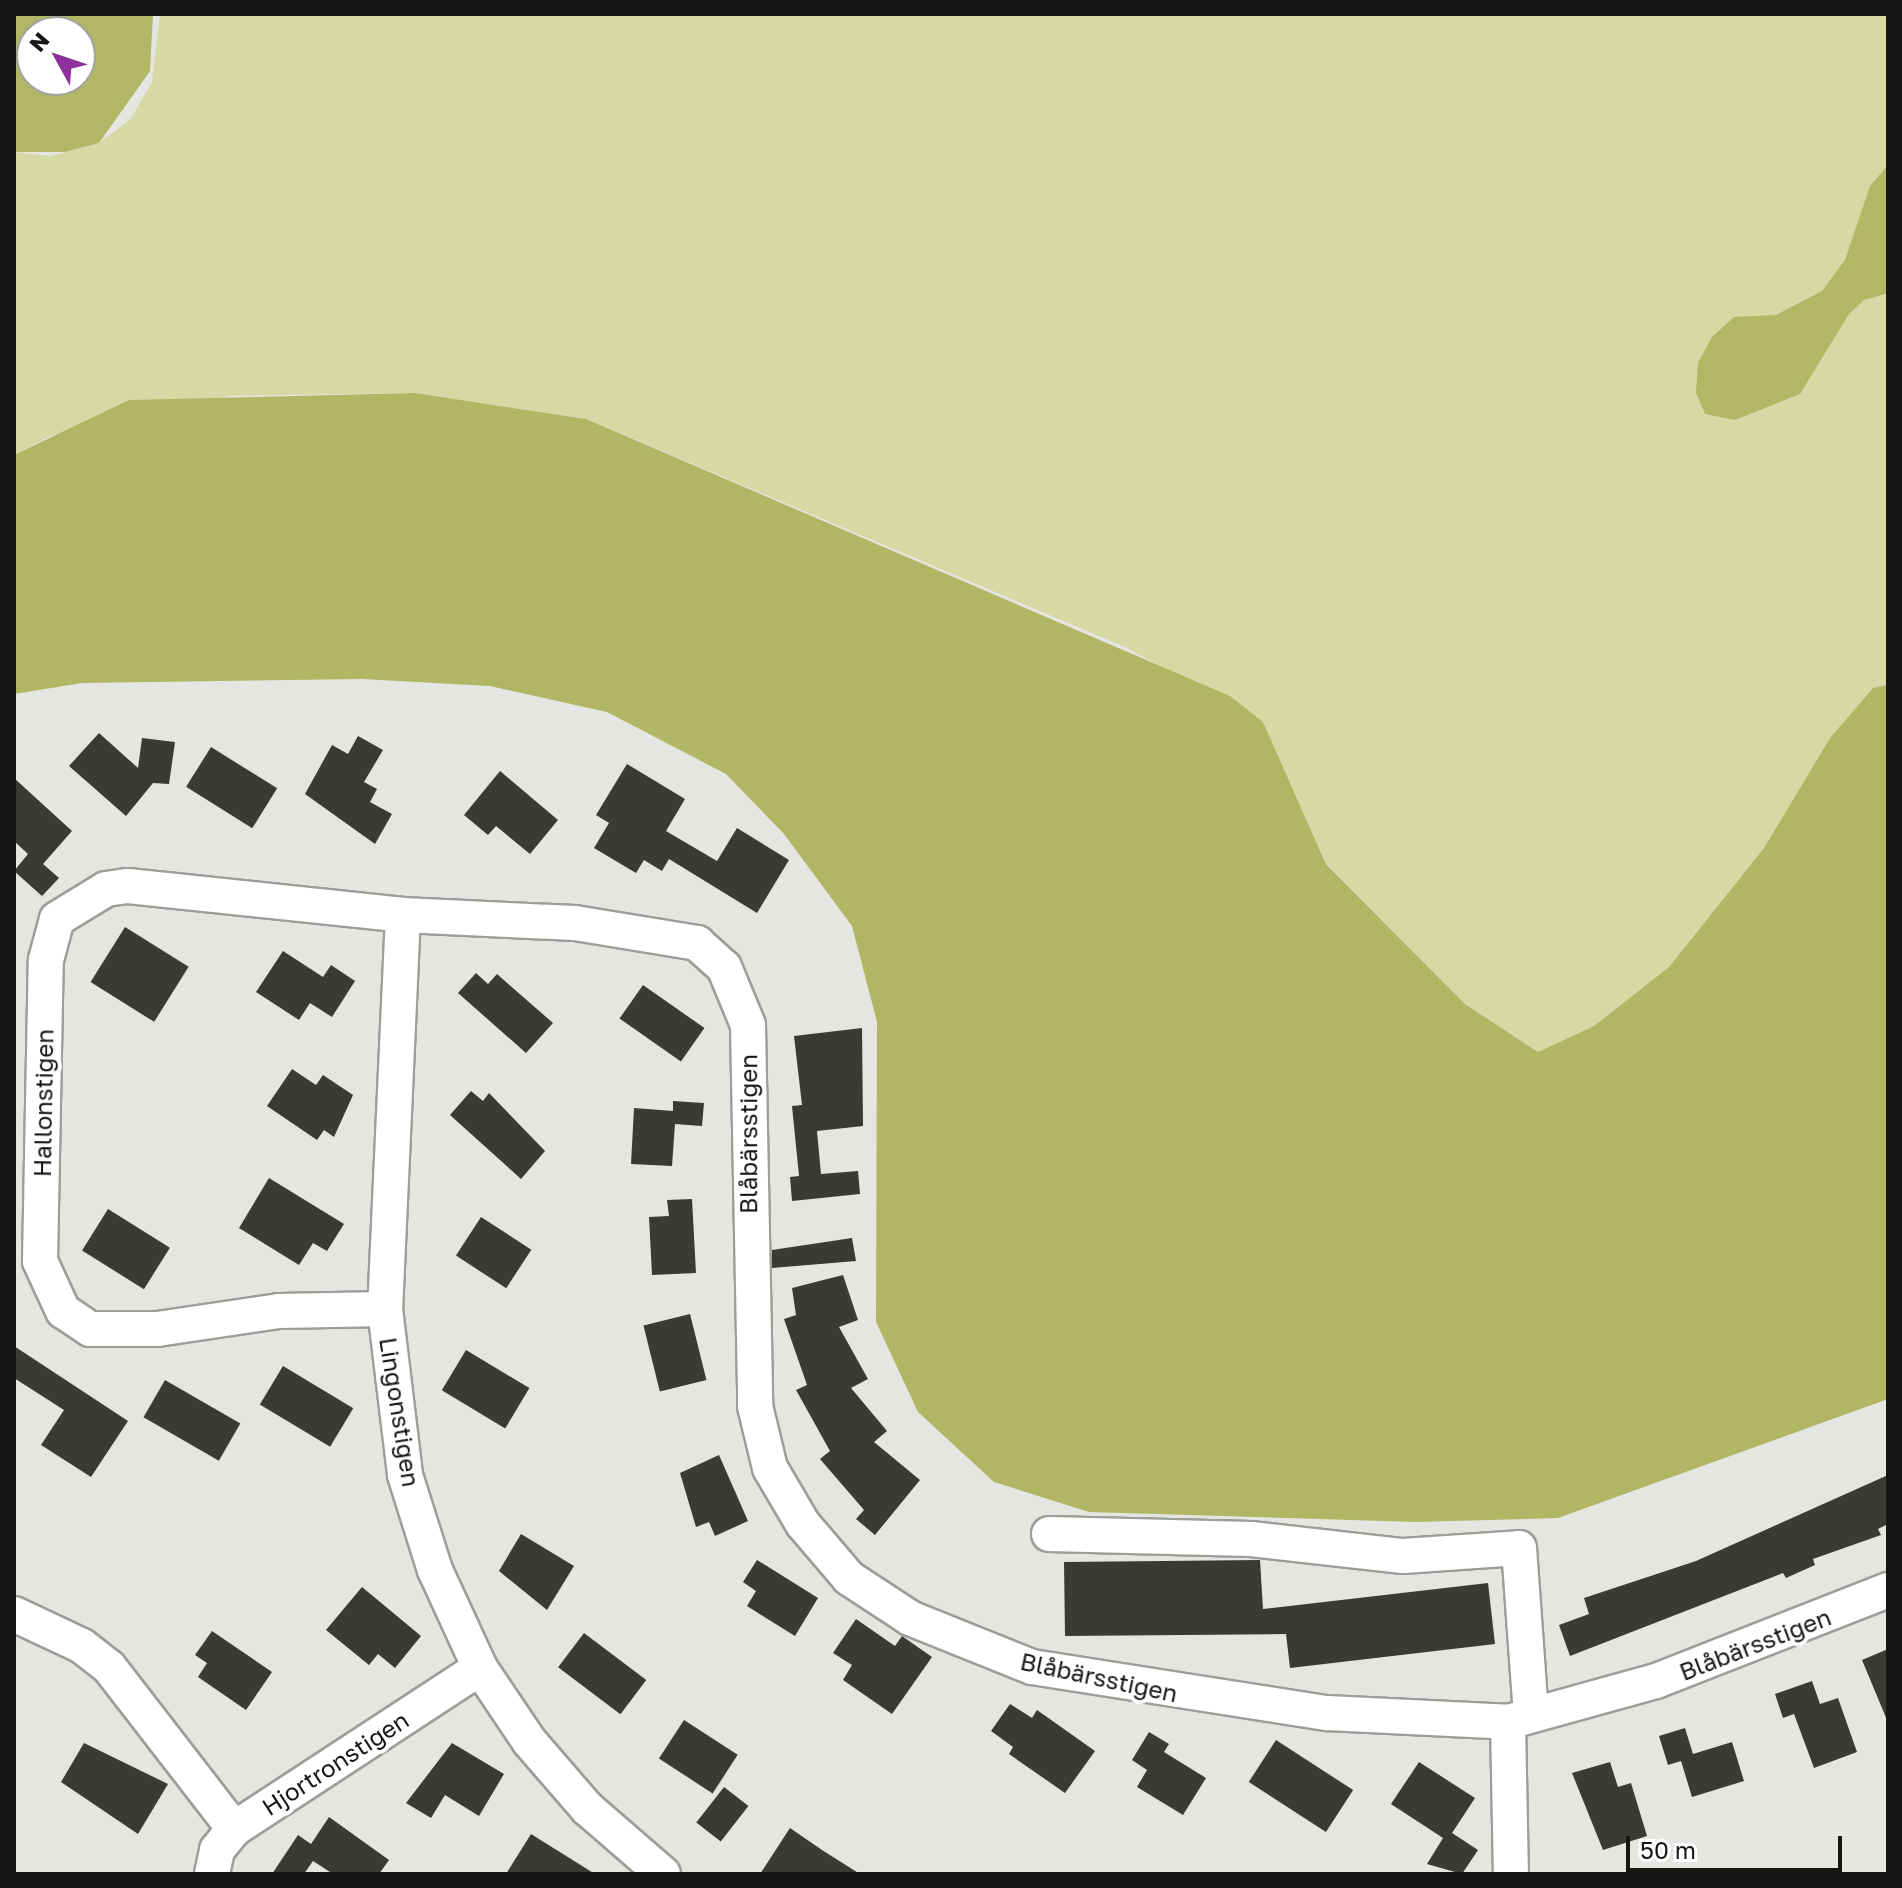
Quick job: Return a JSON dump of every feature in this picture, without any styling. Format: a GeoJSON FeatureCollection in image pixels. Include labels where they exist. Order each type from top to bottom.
{"type":"FeatureCollection","features":[{"type":"Feature","properties":{"kind":"street","name":"Hallonstigen"},"geometry":{"type":"LineString","coordinates":[[385,1309],[279,1311],[157,1329],[90,1329],[63,1311],[40,1261],[46,960],[57,919],[106,889],[128,886],[403,915]]}},
{"type":"Feature","properties":{"kind":"street","name":"Lingonstigen"},"geometry":{"type":"LineString","coordinates":[[403,915],[385,1309],[405,1475],[435,1570],[480,1668],[529,1741],[588,1809],[663,1874]]}},
{"type":"Feature","properties":{"kind":"street","name":"Blåbärsstigen"},"geometry":{"type":"LineString","coordinates":[[403,915],[591,925],[697,943],[724,967],[748,1025],[755,1406],[770,1468],[803,1524],[849,1578],[910,1618],[1032,1667],[1327,1713],[1520,1719],[1789,1634],[1888,1590]]}},
{"type":"Feature","properties":{"kind":"street"},"geometry":{"type":"LineString","coordinates":[[1049,1534],[1251,1539],[1403,1556],[1519,1548],[1520,1719],[1511,1874]]}},
{"type":"Feature","properties":{"kind":"street"},"geometry":{"type":"LineString","coordinates":[[14,1614],[82,1646],[109,1667],[234,1829]]}},
{"type":"Feature","properties":{"kind":"street","name":"Hjortronstigen"},"geometry":{"type":"LineString","coordinates":[[212,1874],[217,1850],[234,1829],[480,1668]]}},
{"type":"Feature","properties":{"kind":"shaded area"},"geometry":{"type":"Polygon","coordinates":[[[14,14],[153,14],[150,71],[99,143],[65,152],[14,152],[14,14]]]}},
{"type":"Feature","properties":{"kind":"shaded area"},"geometry":{"type":"Polygon","coordinates":[[[160,14],[1888,14],[1888,685],[1873,688],[1830,738],[1764,848],[1669,967],[1594,1026],[1538,1052],[1465,1004],[1326,863],[1263,723],[1125,647],[586,419],[415,393],[230,396],[51,436],[14,455],[14,152],[51,156],[99,143],[130,120],[152,82],[160,14]]]}},
{"type":"Feature","properties":{"kind":"shaded area"},"geometry":{"type":"Polygon","coordinates":[[[1888,165],[1888,293],[1864,300],[1849,314],[1800,394],[1735,420],[1705,414],[1696,393],[1698,363],[1712,337],[1734,317],[1776,315],[1822,291],[1845,260],[1870,186],[1888,165]]]}},
{"type":"Feature","properties":{"kind":"shaded area"},"geometry":{"type":"Polygon","coordinates":[[[415,393],[586,419],[1230,696],[1263,722],[1326,864],[1465,1004],[1538,1052],[1594,1026],[1669,967],[1764,848],[1830,738],[1873,688],[1888,685],[1888,1399],[1558,1518],[1416,1522],[1089,1512],[994,1482],[918,1412],[876,1322],[877,1022],[852,926],[784,834],[726,774],[607,712],[490,686],[362,679],[82,683],[14,694],[14,455],[129,400],[415,393]]]}},
{"type":"Feature","properties":{"kind":"building"},"geometry":{"type":"Polygon","coordinates":[[[99,733],[138,768],[142,738],[175,742],[169,784],[153,783],[126,816],[69,766],[99,733]]]}},
{"type":"Feature","properties":{"kind":"building"},"geometry":{"type":"Polygon","coordinates":[[[358,736],[383,750],[364,782],[377,789],[370,802],[392,814],[375,844],[305,794],[332,745],[348,754],[358,736]]]}},
{"type":"Feature","properties":{"kind":"building"},"geometry":{"type":"Polygon","coordinates":[[[211,747],[277,788],[252,828],[186,787],[211,747]]]}},
{"type":"Feature","properties":{"kind":"building"},"geometry":{"type":"Polygon","coordinates":[[[627,764],[685,799],[666,831],[717,861],[737,828],[789,860],[757,913],[669,859],[662,871],[644,860],[636,873],[594,848],[609,823],[596,815],[627,764]]]}},
{"type":"Feature","properties":{"kind":"building"},"geometry":{"type":"Polygon","coordinates":[[[500,771],[558,820],[530,854],[496,826],[488,835],[464,815],[500,771]]]}},
{"type":"Feature","properties":{"kind":"building"},"geometry":{"type":"Polygon","coordinates":[[[14,778],[72,831],[43,864],[59,878],[42,896],[14,871],[28,854],[14,841],[14,778]]]}},
{"type":"Feature","properties":{"kind":"building"},"geometry":{"type":"Polygon","coordinates":[[[125,927],[189,967],[154,1022],[91,982],[125,927]]]}},
{"type":"Feature","properties":{"kind":"building"},"geometry":{"type":"Polygon","coordinates":[[[283,951],[323,977],[331,965],[355,981],[332,1017],[310,1003],[299,1020],[256,992],[283,951]]]}},
{"type":"Feature","properties":{"kind":"building"},"geometry":{"type":"Polygon","coordinates":[[[476,973],[488,984],[497,974],[553,1023],[526,1053],[458,993],[476,973]]]}},
{"type":"Feature","properties":{"kind":"building"},"geometry":{"type":"Polygon","coordinates":[[[643,985],[704,1028],[681,1062],[619,1019],[643,985]]]}},
{"type":"Feature","properties":{"kind":"building"},"geometry":{"type":"Polygon","coordinates":[[[862,1028],[863,1126],[817,1131],[821,1174],[858,1171],[860,1194],[792,1201],[790,1177],[799,1176],[792,1106],[802,1105],[794,1036],[862,1028]]]}},
{"type":"Feature","properties":{"kind":"building"},"geometry":{"type":"Polygon","coordinates":[[[292,1069],[316,1085],[323,1075],[353,1095],[334,1137],[324,1130],[317,1140],[267,1106],[292,1069]]]}},
{"type":"Feature","properties":{"kind":"building"},"geometry":{"type":"Polygon","coordinates":[[[471,1091],[483,1101],[489,1093],[545,1151],[521,1179],[450,1115],[471,1091]]]}},
{"type":"Feature","properties":{"kind":"building"},"geometry":{"type":"Polygon","coordinates":[[[673,1101],[704,1103],[702,1126],[675,1124],[672,1166],[631,1164],[634,1108],[673,1111],[673,1101]]]}},
{"type":"Feature","properties":{"kind":"building"},"geometry":{"type":"Polygon","coordinates":[[[269,1178],[344,1224],[327,1251],[313,1243],[299,1265],[239,1228],[269,1178]]]}},
{"type":"Feature","properties":{"kind":"building"},"geometry":{"type":"Polygon","coordinates":[[[692,1199],[696,1273],[652,1275],[649,1217],[669,1216],[667,1200],[692,1199]]]}},
{"type":"Feature","properties":{"kind":"building"},"geometry":{"type":"Polygon","coordinates":[[[108,1209],[170,1248],[144,1289],[82,1251],[108,1209]]]}},
{"type":"Feature","properties":{"kind":"building"},"geometry":{"type":"Polygon","coordinates":[[[481,1217],[531,1250],[506,1288],[456,1256],[481,1217]]]}},
{"type":"Feature","properties":{"kind":"building"},"geometry":{"type":"Polygon","coordinates":[[[852,1238],[856,1261],[772,1268],[772,1250],[852,1238]]]}},
{"type":"Feature","properties":{"kind":"building"},"geometry":{"type":"Polygon","coordinates":[[[843,1275],[858,1320],[839,1327],[868,1379],[851,1388],[887,1431],[874,1442],[920,1480],[875,1535],[856,1519],[864,1510],[820,1459],[830,1451],[796,1390],[807,1385],[784,1319],[796,1315],[792,1288],[843,1275]]]}},
{"type":"Feature","properties":{"kind":"building"},"geometry":{"type":"Polygon","coordinates":[[[690,1314],[706,1380],[660,1392],[643,1326],[690,1314]]]}},
{"type":"Feature","properties":{"kind":"building"},"geometry":{"type":"Polygon","coordinates":[[[14,1346],[128,1421],[91,1477],[41,1445],[64,1410],[14,1378],[14,1346]]]}},
{"type":"Feature","properties":{"kind":"building"},"geometry":{"type":"Polygon","coordinates":[[[466,1350],[529,1388],[505,1428],[442,1390],[466,1350]]]}},
{"type":"Feature","properties":{"kind":"building"},"geometry":{"type":"Polygon","coordinates":[[[283,1366],[353,1408],[330,1447],[260,1405],[283,1366]]]}},
{"type":"Feature","properties":{"kind":"building"},"geometry":{"type":"Polygon","coordinates":[[[165,1380],[240,1424],[219,1461],[144,1417],[165,1380]]]}},
{"type":"Feature","properties":{"kind":"building"},"geometry":{"type":"Polygon","coordinates":[[[719,1455],[748,1521],[715,1536],[709,1522],[696,1527],[680,1473],[719,1455]]]}},
{"type":"Feature","properties":{"kind":"building"},"geometry":{"type":"Polygon","coordinates":[[[1888,1475],[1888,1524],[1878,1529],[1881,1535],[1813,1559],[1815,1565],[1786,1578],[1783,1573],[1570,1656],[1559,1625],[1589,1614],[1584,1598],[1696,1561],[1888,1475]]]}},
{"type":"Feature","properties":{"kind":"building"},"geometry":{"type":"Polygon","coordinates":[[[521,1534],[574,1566],[547,1610],[499,1571],[521,1534]]]}},
{"type":"Feature","properties":{"kind":"building"},"geometry":{"type":"Polygon","coordinates":[[[757,1560],[818,1598],[795,1636],[747,1606],[756,1591],[743,1582],[757,1560]]]}},
{"type":"Feature","properties":{"kind":"building"},"geometry":{"type":"Polygon","coordinates":[[[1260,1560],[1263,1609],[1488,1583],[1495,1644],[1290,1668],[1286,1634],[1065,1636],[1064,1562],[1260,1560]]]}},
{"type":"Feature","properties":{"kind":"building"},"geometry":{"type":"Polygon","coordinates":[[[362,1587],[421,1636],[395,1668],[378,1654],[369,1665],[326,1630],[362,1587]]]}},
{"type":"Feature","properties":{"kind":"building"},"geometry":{"type":"Polygon","coordinates":[[[856,1619],[895,1646],[902,1636],[932,1657],[892,1714],[843,1680],[852,1665],[833,1653],[856,1619]]]}},
{"type":"Feature","properties":{"kind":"building"},"geometry":{"type":"Polygon","coordinates":[[[212,1631],[272,1672],[246,1710],[198,1677],[207,1663],[195,1655],[212,1631]]]}},
{"type":"Feature","properties":{"kind":"building"},"geometry":{"type":"Polygon","coordinates":[[[584,1633],[646,1680],[620,1714],[558,1667],[584,1633]]]}},
{"type":"Feature","properties":{"kind":"building"},"geometry":{"type":"Polygon","coordinates":[[[1888,1649],[1888,1720],[1887,1720],[1862,1660],[1888,1649]]]}},
{"type":"Feature","properties":{"kind":"building"},"geometry":{"type":"Polygon","coordinates":[[[1812,1681],[1820,1704],[1838,1698],[1857,1752],[1814,1768],[1794,1714],[1783,1718],[1775,1694],[1812,1681]]]}},
{"type":"Feature","properties":{"kind":"building"},"geometry":{"type":"Polygon","coordinates":[[[1010,1704],[1032,1718],[1037,1710],[1095,1751],[1065,1793],[1009,1754],[1013,1747],[991,1731],[1010,1704]]]}},
{"type":"Feature","properties":{"kind":"building"},"geometry":{"type":"Polygon","coordinates":[[[684,1720],[738,1755],[713,1793],[659,1759],[684,1720]]]}},
{"type":"Feature","properties":{"kind":"building"},"geometry":{"type":"Polygon","coordinates":[[[1685,1728],[1693,1754],[1732,1742],[1744,1781],[1692,1797],[1681,1761],[1668,1765],[1659,1736],[1685,1728]]]}},
{"type":"Feature","properties":{"kind":"building"},"geometry":{"type":"Polygon","coordinates":[[[1149,1732],[1169,1744],[1164,1752],[1206,1778],[1183,1815],[1137,1787],[1147,1770],[1132,1760],[1149,1732]]]}},
{"type":"Feature","properties":{"kind":"building"},"geometry":{"type":"Polygon","coordinates":[[[1276,1740],[1353,1790],[1326,1832],[1249,1782],[1276,1740]]]}},
{"type":"Feature","properties":{"kind":"building"},"geometry":{"type":"Polygon","coordinates":[[[84,1743],[168,1784],[138,1834],[61,1782],[84,1743]]]}},
{"type":"Feature","properties":{"kind":"building"},"geometry":{"type":"Polygon","coordinates":[[[452,1743],[504,1774],[479,1816],[445,1795],[431,1818],[406,1803],[452,1743]]]}},
{"type":"Feature","properties":{"kind":"building"},"geometry":{"type":"Polygon","coordinates":[[[1419,1762],[1475,1798],[1452,1833],[1478,1850],[1462,1874],[1427,1864],[1443,1838],[1391,1804],[1419,1762]]]}},
{"type":"Feature","properties":{"kind":"building"},"geometry":{"type":"Polygon","coordinates":[[[1610,1762],[1618,1787],[1631,1783],[1647,1836],[1603,1850],[1572,1773],[1610,1762]]]}},
{"type":"Feature","properties":{"kind":"building"},"geometry":{"type":"Polygon","coordinates":[[[724,1787],[748,1806],[721,1842],[696,1822],[724,1787]]]}},
{"type":"Feature","properties":{"kind":"building"},"geometry":{"type":"Polygon","coordinates":[[[329,1817],[389,1860],[379,1874],[333,1874],[313,1861],[304,1874],[272,1874],[298,1835],[311,1844],[329,1817]]]}},
{"type":"Feature","properties":{"kind":"building"},"geometry":{"type":"Polygon","coordinates":[[[790,1828],[822,1850],[860,1874],[760,1874],[790,1828]]]}},
{"type":"Feature","properties":{"kind":"building"},"geometry":{"type":"Polygon","coordinates":[[[531,1834],[595,1874],[506,1874],[531,1834]]]}}]}
